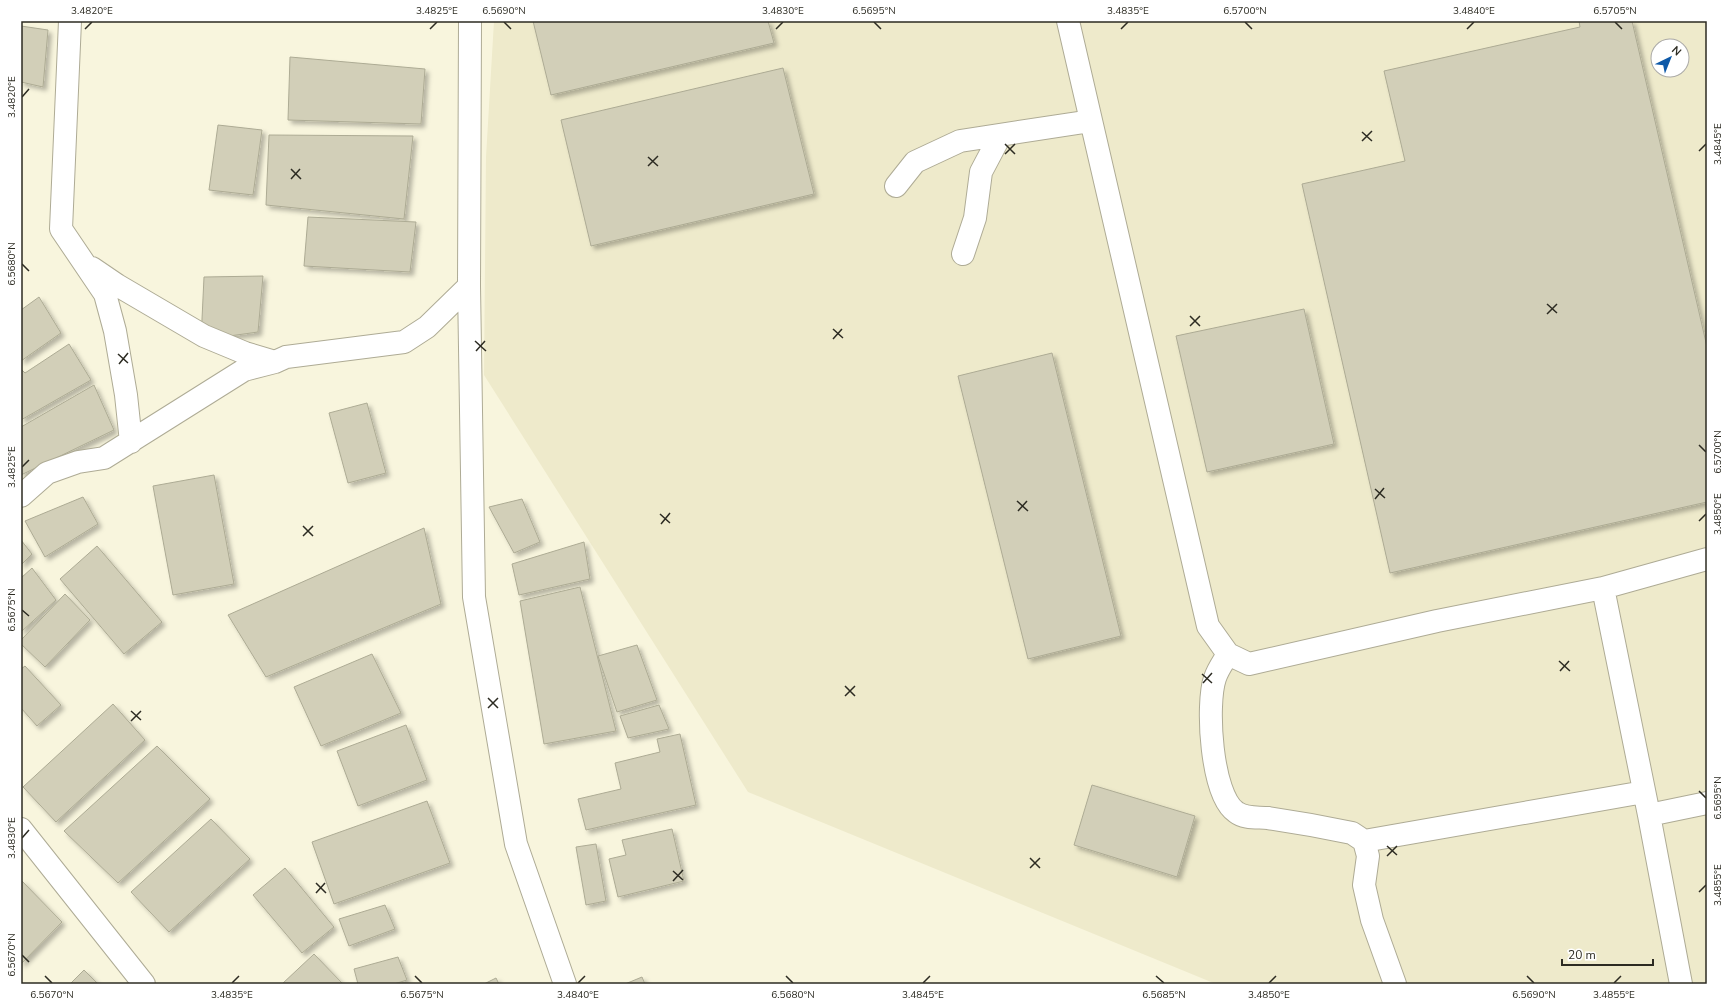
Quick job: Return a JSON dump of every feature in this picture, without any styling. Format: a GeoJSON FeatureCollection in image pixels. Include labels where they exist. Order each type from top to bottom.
{"type":"FeatureCollection","features":[{"type":"Feature","properties":{"kind":"street"},"geometry":{"type":"LineString","coordinates":[[70,21],[61,229],[105,294],[114,331],[126,395],[131,442]]}},
{"type":"Feature","properties":{"kind":"street"},"geometry":{"type":"LineString","coordinates":[[470,21],[469,286],[474,597],[516,844],[565,984]]}},
{"type":"Feature","properties":{"kind":"street"},"geometry":{"type":"LineString","coordinates":[[1068,21],[1208,626],[1228,654],[1249,664],[1437,621],[1603,588],[1707,559]]}},
{"type":"Feature","properties":{"kind":"street"},"geometry":{"type":"LineString","coordinates":[[896,186],[915,162],[960,141],[1091,121]]}},
{"type":"Feature","properties":{"kind":"street"},"geometry":{"type":"LineString","coordinates":[[963,254],[975,218],[981,172],[1000,136]]}},
{"type":"Feature","properties":{"kind":"street"},"geometry":{"type":"LineString","coordinates":[[83,262],[117,285],[204,336],[246,353],[275,362]]}},
{"type":"Feature","properties":{"kind":"street"},"geometry":{"type":"LineString","coordinates":[[21,496],[47,473],[78,462],[104,458],[244,370],[275,362],[286,357],[404,342],[427,327],[469,286]]}},
{"type":"Feature","properties":{"kind":"street"},"geometry":{"type":"LineString","coordinates":[[1603,588],[1644,792],[1650,815],[1681,984]]}},
{"type":"Feature","properties":{"kind":"street"},"geometry":{"type":"LineString","coordinates":[[1228,654],[1215,678],[1212,708],[1212,750],[1222,793],[1234,812],[1244,816],[1281,820],[1352,833],[1364,841],[1368,856],[1364,885],[1372,920],[1396,984]]}},
{"type":"Feature","properties":{"kind":"street"},"geometry":{"type":"LineString","coordinates":[[1364,841],[1644,792]]}},
{"type":"Feature","properties":{"kind":"street"},"geometry":{"type":"LineString","coordinates":[[1650,815],[1707,804]]}},
{"type":"Feature","properties":{"kind":"street"},"geometry":{"type":"LineString","coordinates":[[21,829],[144,984]]}},
{"type":"Feature","properties":{"kind":"shaded area"},"geometry":{"type":"Polygon","coordinates":[[[494,21],[1707,21],[1707,984],[1216,984],[748,792],[484,375],[486,157],[494,21]]]}},
{"type":"Feature","properties":{"kind":"building"},"geometry":{"type":"Polygon","coordinates":[[[533,21],[768,21],[774,43],[551,95],[533,21]]]}},
{"type":"Feature","properties":{"kind":"building"},"geometry":{"type":"Polygon","coordinates":[[[1579,21],[1632,21],[1707,347],[1707,502],[1390,573],[1302,184],[1405,161],[1384,71],[1580,27],[1579,21]]]}},
{"type":"Feature","properties":{"kind":"building"},"geometry":{"type":"Polygon","coordinates":[[[21,26],[48,30],[43,87],[21,82],[21,26]]]}},
{"type":"Feature","properties":{"kind":"building"},"geometry":{"type":"Polygon","coordinates":[[[290,57],[425,69],[421,124],[288,120],[290,57]]]}},
{"type":"Feature","properties":{"kind":"building"},"geometry":{"type":"Polygon","coordinates":[[[783,68],[814,194],[591,246],[561,120],[783,68]]]}},
{"type":"Feature","properties":{"kind":"building"},"geometry":{"type":"Polygon","coordinates":[[[218,125],[262,130],[253,195],[209,190],[218,125]]]}},
{"type":"Feature","properties":{"kind":"building"},"geometry":{"type":"Polygon","coordinates":[[[269,135],[413,136],[404,219],[266,205],[269,135]]]}},
{"type":"Feature","properties":{"kind":"building"},"geometry":{"type":"Polygon","coordinates":[[[308,217],[416,222],[410,272],[304,266],[308,217]]]}},
{"type":"Feature","properties":{"kind":"building"},"geometry":{"type":"Polygon","coordinates":[[[263,276],[258,332],[201,340],[204,277],[263,276]]]}},
{"type":"Feature","properties":{"kind":"building"},"geometry":{"type":"Polygon","coordinates":[[[39,297],[61,333],[21,361],[21,310],[39,297]]]}},
{"type":"Feature","properties":{"kind":"building"},"geometry":{"type":"Polygon","coordinates":[[[1304,309],[1334,444],[1207,472],[1176,336],[1304,309]]]}},
{"type":"Feature","properties":{"kind":"building"},"geometry":{"type":"Polygon","coordinates":[[[69,344],[91,380],[21,420],[21,369],[25,373],[69,344]]]}},
{"type":"Feature","properties":{"kind":"building"},"geometry":{"type":"Polygon","coordinates":[[[1052,353],[1121,636],[1028,659],[958,376],[1052,353]]]}},
{"type":"Feature","properties":{"kind":"building"},"geometry":{"type":"Polygon","coordinates":[[[94,385],[114,430],[21,475],[21,427],[94,385]]]}},
{"type":"Feature","properties":{"kind":"building"},"geometry":{"type":"Polygon","coordinates":[[[367,403],[386,473],[348,483],[329,413],[367,403]]]}},
{"type":"Feature","properties":{"kind":"building"},"geometry":{"type":"Polygon","coordinates":[[[214,475],[234,584],[173,595],[153,486],[214,475]]]}},
{"type":"Feature","properties":{"kind":"building"},"geometry":{"type":"Polygon","coordinates":[[[83,497],[98,524],[45,557],[25,521],[83,497]]]}},
{"type":"Feature","properties":{"kind":"building"},"geometry":{"type":"Polygon","coordinates":[[[522,499],[540,542],[514,553],[489,507],[522,499]]]}},
{"type":"Feature","properties":{"kind":"building"},"geometry":{"type":"Polygon","coordinates":[[[424,528],[441,604],[266,677],[228,615],[424,528]]]}},
{"type":"Feature","properties":{"kind":"building"},"geometry":{"type":"Polygon","coordinates":[[[21,540],[32,554],[21,565],[21,540]]]}},
{"type":"Feature","properties":{"kind":"building"},"geometry":{"type":"Polygon","coordinates":[[[584,542],[590,579],[519,595],[512,564],[584,542]]]}},
{"type":"Feature","properties":{"kind":"building"},"geometry":{"type":"Polygon","coordinates":[[[97,546],[162,622],[124,654],[60,579],[97,546]]]}},
{"type":"Feature","properties":{"kind":"building"},"geometry":{"type":"Polygon","coordinates":[[[32,568],[56,600],[21,632],[21,578],[32,568]]]}},
{"type":"Feature","properties":{"kind":"building"},"geometry":{"type":"Polygon","coordinates":[[[580,587],[616,731],[544,744],[520,601],[580,587]]]}},
{"type":"Feature","properties":{"kind":"building"},"geometry":{"type":"Polygon","coordinates":[[[65,594],[90,620],[45,667],[21,644],[21,640],[65,594]]]}},
{"type":"Feature","properties":{"kind":"building"},"geometry":{"type":"Polygon","coordinates":[[[637,645],[657,700],[617,712],[598,656],[637,645]]]}},
{"type":"Feature","properties":{"kind":"building"},"geometry":{"type":"Polygon","coordinates":[[[372,654],[401,713],[321,746],[294,687],[372,654]]]}},
{"type":"Feature","properties":{"kind":"building"},"geometry":{"type":"Polygon","coordinates":[[[25,666],[61,705],[37,726],[21,708],[21,669],[25,666]]]}},
{"type":"Feature","properties":{"kind":"building"},"geometry":{"type":"Polygon","coordinates":[[[113,704],[145,740],[56,822],[23,787],[113,704]]]}},
{"type":"Feature","properties":{"kind":"building"},"geometry":{"type":"Polygon","coordinates":[[[659,705],[669,729],[628,738],[620,716],[659,705]]]}},
{"type":"Feature","properties":{"kind":"building"},"geometry":{"type":"Polygon","coordinates":[[[406,725],[427,780],[358,806],[337,751],[406,725]]]}},
{"type":"Feature","properties":{"kind":"building"},"geometry":{"type":"Polygon","coordinates":[[[680,734],[696,805],[586,830],[578,799],[621,789],[615,763],[660,752],[657,739],[680,734]]]}},
{"type":"Feature","properties":{"kind":"building"},"geometry":{"type":"Polygon","coordinates":[[[157,746],[210,799],[118,883],[64,831],[157,746]]]}},
{"type":"Feature","properties":{"kind":"building"},"geometry":{"type":"Polygon","coordinates":[[[1092,785],[1195,816],[1177,877],[1074,845],[1092,785]]]}},
{"type":"Feature","properties":{"kind":"building"},"geometry":{"type":"Polygon","coordinates":[[[427,801],[450,863],[334,904],[312,842],[427,801]]]}},
{"type":"Feature","properties":{"kind":"building"},"geometry":{"type":"Polygon","coordinates":[[[211,819],[250,859],[169,932],[131,892],[211,819]]]}},
{"type":"Feature","properties":{"kind":"building"},"geometry":{"type":"Polygon","coordinates":[[[672,829],[684,881],[618,897],[609,859],[626,855],[622,840],[672,829]]]}},
{"type":"Feature","properties":{"kind":"building"},"geometry":{"type":"Polygon","coordinates":[[[596,844],[606,901],[586,905],[576,847],[596,844]]]}},
{"type":"Feature","properties":{"kind":"building"},"geometry":{"type":"Polygon","coordinates":[[[285,868],[334,927],[302,953],[253,895],[285,868]]]}},
{"type":"Feature","properties":{"kind":"building"},"geometry":{"type":"Polygon","coordinates":[[[21,880],[62,922],[21,964],[21,880]]]}},
{"type":"Feature","properties":{"kind":"building"},"geometry":{"type":"Polygon","coordinates":[[[385,905],[395,929],[349,946],[339,919],[385,905]]]}},
{"type":"Feature","properties":{"kind":"building"},"geometry":{"type":"Polygon","coordinates":[[[314,954],[343,984],[282,984],[314,954]]]}},
{"type":"Feature","properties":{"kind":"building"},"geometry":{"type":"Polygon","coordinates":[[[398,957],[407,980],[394,984],[358,984],[354,969],[398,957]]]}},
{"type":"Feature","properties":{"kind":"building"},"geometry":{"type":"Polygon","coordinates":[[[84,970],[98,984],[70,984],[84,970]]]}},
{"type":"Feature","properties":{"kind":"building"},"geometry":{"type":"Polygon","coordinates":[[[642,977],[645,984],[625,984],[642,977]]]}},
{"type":"Feature","properties":{"kind":"building"},"geometry":{"type":"Polygon","coordinates":[[[496,978],[499,984],[484,984],[496,978]]]}}]}
